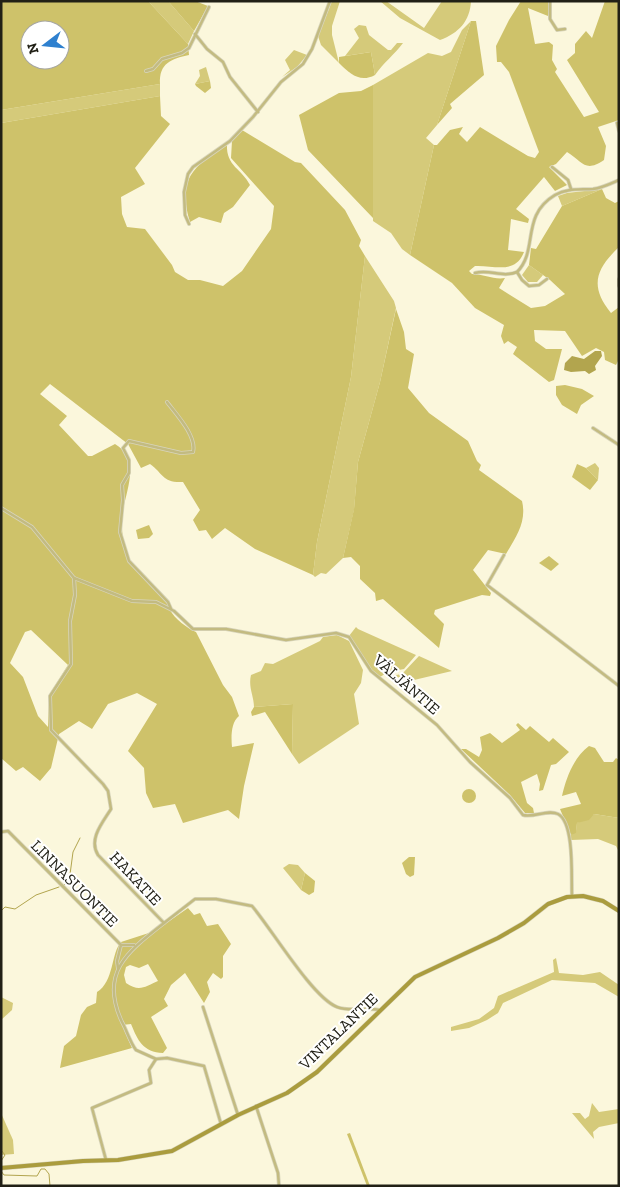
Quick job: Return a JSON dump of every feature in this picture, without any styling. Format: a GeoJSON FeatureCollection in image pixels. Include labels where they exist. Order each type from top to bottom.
{"type":"FeatureCollection","features":[{"type":"Feature","properties":{"kind":"street"},"geometry":{"type":"LineString","coordinates":[[189,224],[183,201],[188,174],[197,163],[230,141],[258,112],[280,82],[308,56],[330,1]]}},
{"type":"Feature","properties":{"kind":"street"},"geometry":{"type":"LineString","coordinates":[[550,1],[552,24],[557,30],[565,29]]}},
{"type":"Feature","properties":{"kind":"street"},"geometry":{"type":"LineString","coordinates":[[146,71],[153,69],[162,59],[184,53],[189,48],[210,8]]}},
{"type":"Feature","properties":{"kind":"street"},"geometry":{"type":"LineString","coordinates":[[195,34],[207,49],[223,62],[230,78],[258,112]]}},
{"type":"Feature","properties":{"kind":"street"},"geometry":{"type":"LineString","coordinates":[[617,123],[619,131]]}},
{"type":"Feature","properties":{"kind":"street"},"geometry":{"type":"LineString","coordinates":[[552,167],[568,180],[571,189]]}},
{"type":"Feature","properties":{"kind":"street"},"geometry":{"type":"LineString","coordinates":[[475,273],[486,271],[504,276],[517,272],[528,257],[531,228],[539,210],[553,197],[571,189],[601,188],[619,180]]}},
{"type":"Feature","properties":{"kind":"street"},"geometry":{"type":"LineString","coordinates":[[517,272],[529,286],[539,285],[547,279]]}},
{"type":"Feature","properties":{"kind":"street"},"geometry":{"type":"LineString","coordinates":[[619,280],[619,286]]}},
{"type":"Feature","properties":{"kind":"street"},"geometry":{"type":"LineString","coordinates":[[167,402],[190,436],[194,447],[193,452],[181,453],[129,441],[124,445],[123,448],[129,460],[129,473],[122,486],[123,500],[120,532],[129,562],[168,602],[171,610]]}},
{"type":"Feature","properties":{"kind":"street"},"geometry":{"type":"LineString","coordinates":[[593,428],[619,445]]}},
{"type":"Feature","properties":{"kind":"street"},"geometry":{"type":"LineString","coordinates":[[1,508],[32,527],[45,540],[74,578]]}},
{"type":"Feature","properties":{"kind":"street"},"geometry":{"type":"LineString","coordinates":[[504,555],[487,585],[619,686]]}},
{"type":"Feature","properties":{"kind":"street","name":"VÄLJÄNTIE"},"geometry":{"type":"LineString","coordinates":[[74,578],[132,601],[156,602],[171,610],[196,630],[232,630],[286,640],[336,633],[349,637],[371,672],[437,725],[470,762],[510,798],[523,815],[533,816],[554,813],[562,818],[569,838],[572,896]]}},
{"type":"Feature","properties":{"kind":"street","name":"HAKATIE"},"geometry":{"type":"LineString","coordinates":[[74,578],[75,595],[70,621],[71,664],[50,696],[51,730],[108,791],[111,809],[96,837],[96,851],[115,874],[164,923],[195,899],[216,899],[250,905],[306,978],[331,1004],[340,1008],[379,1010]]}},
{"type":"Feature","properties":{"kind":"street","name":"LINNASUONTIE"},"geometry":{"type":"LineString","coordinates":[[1,832],[8,831],[120,945],[136,945]]}},
{"type":"Feature","properties":{"kind":"street","name":"VINTALANTIE"},"geometry":{"type":"LineString","coordinates":[[1,1168],[106,1160],[166,1153],[256,1106],[287,1093],[317,1072],[379,1010],[423,972],[498,938],[524,923],[548,904],[572,896],[598,899],[619,911]]}},
{"type":"Feature","properties":{"kind":"street"},"geometry":{"type":"LineString","coordinates":[[164,923],[136,945],[118,970],[113,992],[115,1007],[135,1048],[156,1059],[167,1058],[204,1066],[221,1124]]}},
{"type":"Feature","properties":{"kind":"street"},"geometry":{"type":"LineString","coordinates":[[118,970],[116,961],[120,945]]}},
{"type":"Feature","properties":{"kind":"street"},"geometry":{"type":"LineString","coordinates":[[203,1007],[238,1115]]}},
{"type":"Feature","properties":{"kind":"street"},"geometry":{"type":"LineString","coordinates":[[106,1160],[92,1108],[151,1084],[149,1070],[156,1059]]}},
{"type":"Feature","properties":{"kind":"street"},"geometry":{"type":"LineString","coordinates":[[256,1106],[278,1173],[279,1186]]}},
{"type":"Feature","properties":{"kind":"shaded area"},"geometry":{"type":"Polygon","coordinates":[[[1,1],[148,1],[188,44],[189,55],[167,63],[160,77],[160,84],[1,110],[1,1]]]}},
{"type":"Feature","properties":{"kind":"shaded area"},"geometry":{"type":"Polygon","coordinates":[[[148,1],[168,1],[194,31],[188,44],[148,1]]]}},
{"type":"Feature","properties":{"kind":"shaded area"},"geometry":{"type":"Polygon","coordinates":[[[168,1],[195,1],[208,6],[194,31],[168,1]]]}},
{"type":"Feature","properties":{"kind":"shaded area"},"geometry":{"type":"Polygon","coordinates":[[[332,1],[340,1],[332,26],[332,35],[339,63],[321,45],[318,36],[332,1]]]}},
{"type":"Feature","properties":{"kind":"shaded area"},"geometry":{"type":"Polygon","coordinates":[[[380,1],[386,1],[424,28],[442,1],[471,1],[466,20],[453,34],[440,40],[400,18],[380,1]]]}},
{"type":"Feature","properties":{"kind":"shaded area"},"geometry":{"type":"Polygon","coordinates":[[[521,1],[549,1],[548,16],[528,8],[535,44],[549,42],[553,45],[552,60],[557,69],[555,72],[584,117],[599,112],[567,60],[575,53],[575,44],[586,31],[592,38],[605,1],[619,1],[619,120],[598,127],[606,146],[604,160],[598,164],[588,166],[567,152],[556,164],[549,167],[567,185],[555,191],[544,177],[516,209],[529,219],[528,223],[511,219],[508,250],[524,252],[520,259],[510,266],[475,266],[469,271],[472,274],[505,278],[499,288],[531,308],[545,306],[565,294],[529,265],[531,248],[536,249],[562,206],[602,189],[606,198],[615,203],[619,201],[619,247],[601,270],[598,286],[604,303],[611,313],[619,307],[619,359],[616,365],[605,360],[604,352],[596,348],[582,356],[565,331],[534,330],[535,341],[546,349],[562,349],[554,380],[549,382],[513,354],[517,347],[508,341],[504,344],[501,336],[504,325],[475,308],[452,283],[410,255],[434,145],[437,145],[450,130],[463,127],[459,134],[467,142],[480,127],[528,156],[535,158],[539,152],[509,72],[501,62],[497,62],[496,46],[521,1]]]}},
{"type":"Feature","properties":{"kind":"shaded area"},"geometry":{"type":"Polygon","coordinates":[[[471,21],[437,125],[426,138],[434,145],[410,255],[402,249],[391,233],[373,221],[373,85],[428,53],[442,56],[451,52],[462,30],[471,21]]]}},
{"type":"Feature","properties":{"kind":"shaded area"},"geometry":{"type":"Polygon","coordinates":[[[471,21],[476,21],[484,75],[450,104],[452,108],[437,125],[471,21]]]}},
{"type":"Feature","properties":{"kind":"shaded area"},"geometry":{"type":"Polygon","coordinates":[[[359,25],[366,26],[369,35],[388,50],[391,50],[397,43],[403,43],[375,75],[371,52],[345,56],[359,38],[354,29],[359,25]]]}},
{"type":"Feature","properties":{"kind":"shaded area"},"geometry":{"type":"Polygon","coordinates":[[[294,50],[307,55],[297,67],[282,77],[290,70],[285,60],[294,50]]]}},
{"type":"Feature","properties":{"kind":"shaded area"},"geometry":{"type":"Polygon","coordinates":[[[371,52],[375,75],[370,77],[360,78],[347,71],[339,63],[339,57],[371,52]]]}},
{"type":"Feature","properties":{"kind":"shaded area"},"geometry":{"type":"Polygon","coordinates":[[[206,67],[210,81],[195,84],[200,76],[199,70],[206,67]]]}},
{"type":"Feature","properties":{"kind":"shaded area"},"geometry":{"type":"Polygon","coordinates":[[[210,81],[211,88],[205,93],[195,84],[210,81]]]}},
{"type":"Feature","properties":{"kind":"shaded area"},"geometry":{"type":"Polygon","coordinates":[[[160,84],[160,96],[1,123],[1,110],[160,84]]]}},
{"type":"Feature","properties":{"kind":"shaded area"},"geometry":{"type":"Polygon","coordinates":[[[373,85],[373,218],[308,150],[299,115],[339,93],[361,91],[373,85]]]}},
{"type":"Feature","properties":{"kind":"shaded area"},"geometry":{"type":"Polygon","coordinates":[[[160,96],[161,116],[170,124],[135,168],[145,184],[121,197],[122,214],[127,227],[145,229],[172,265],[175,272],[188,280],[200,280],[223,286],[242,271],[271,229],[274,206],[231,158],[232,141],[242,130],[295,162],[301,163],[345,210],[361,240],[359,246],[365,256],[351,377],[317,542],[313,575],[255,549],[225,528],[212,539],[206,530],[199,531],[193,520],[200,510],[183,482],[167,479],[150,464],[141,468],[128,444],[50,384],[40,394],[67,416],[59,425],[88,456],[92,456],[115,444],[128,459],[130,478],[123,508],[122,523],[123,539],[128,555],[137,570],[160,591],[175,616],[185,626],[196,632],[223,685],[232,697],[239,716],[233,726],[232,747],[254,743],[239,819],[228,810],[183,823],[175,804],[153,808],[146,793],[144,768],[128,751],[157,704],[137,693],[108,704],[92,729],[79,721],[59,734],[51,768],[40,781],[23,767],[16,771],[1,758],[1,123],[160,96]],[[31,630],[25,632],[10,663],[23,677],[38,716],[48,727],[49,695],[68,665],[31,630]]]}},
{"type":"Feature","properties":{"kind":"shaded area"},"geometry":{"type":"Polygon","coordinates":[[[227,145],[229,158],[250,185],[233,207],[224,213],[221,223],[199,217],[190,222],[186,207],[186,195],[187,184],[191,175],[205,160],[227,145]]]}},
{"type":"Feature","properties":{"kind":"shaded area"},"geometry":{"type":"Polygon","coordinates":[[[602,189],[562,206],[558,196],[567,193],[602,189]]]}},
{"type":"Feature","properties":{"kind":"shaded area"},"geometry":{"type":"Polygon","coordinates":[[[365,256],[394,301],[396,308],[380,382],[358,462],[354,510],[343,558],[326,574],[321,573],[315,577],[313,575],[317,542],[351,377],[365,256]]]}},
{"type":"Feature","properties":{"kind":"shaded area"},"geometry":{"type":"Polygon","coordinates":[[[529,265],[543,275],[537,282],[528,282],[522,275],[529,265]]]}},
{"type":"Feature","properties":{"kind":"shaded area"},"geometry":{"type":"Polygon","coordinates":[[[396,309],[404,332],[406,349],[414,354],[408,388],[429,413],[468,441],[477,461],[481,465],[479,470],[522,501],[522,523],[506,554],[488,550],[473,570],[491,593],[490,596],[482,595],[435,610],[434,614],[444,624],[439,648],[383,599],[376,601],[375,593],[360,579],[360,566],[351,557],[343,558],[354,509],[358,462],[380,382],[396,309]]]}},
{"type":"Feature","properties":{"kind":"shaded area"},"geometry":{"type":"Polygon","coordinates":[[[595,351],[601,351],[602,356],[595,366],[596,370],[589,374],[585,371],[571,372],[564,370],[565,363],[572,356],[584,359],[595,351]]]}},
{"type":"Feature","properties":{"kind":"shaded area"},"geometry":{"type":"Polygon","coordinates":[[[565,385],[582,389],[594,396],[581,405],[577,414],[562,405],[556,395],[556,386],[565,385]]]}},
{"type":"Feature","properties":{"kind":"shaded area"},"geometry":{"type":"Polygon","coordinates":[[[595,463],[599,468],[598,480],[586,468],[595,463]]]}},
{"type":"Feature","properties":{"kind":"shaded area"},"geometry":{"type":"Polygon","coordinates":[[[577,464],[586,468],[598,480],[590,490],[572,477],[577,464]]]}},
{"type":"Feature","properties":{"kind":"shaded area"},"geometry":{"type":"Polygon","coordinates":[[[149,525],[153,534],[149,538],[138,539],[136,530],[149,525]]]}},
{"type":"Feature","properties":{"kind":"shaded area"},"geometry":{"type":"Polygon","coordinates":[[[549,556],[559,564],[551,571],[539,563],[549,556]]]}},
{"type":"Feature","properties":{"kind":"shaded area"},"geometry":{"type":"Polygon","coordinates":[[[356,627],[416,655],[404,669],[388,672],[380,677],[368,667],[349,636],[356,627]]]}},
{"type":"Feature","properties":{"kind":"shaded area"},"geometry":{"type":"Polygon","coordinates":[[[337,635],[349,641],[363,670],[361,683],[354,694],[359,724],[299,764],[292,754],[293,704],[254,707],[250,684],[251,675],[261,671],[265,663],[273,664],[320,641],[323,637],[337,635]]]}},
{"type":"Feature","properties":{"kind":"shaded area"},"geometry":{"type":"Polygon","coordinates":[[[419,656],[452,671],[414,680],[390,676],[402,674],[419,656]]]}},
{"type":"Feature","properties":{"kind":"shaded area"},"geometry":{"type":"Polygon","coordinates":[[[293,704],[292,754],[265,712],[252,716],[251,712],[254,707],[293,704]]]}},
{"type":"Feature","properties":{"kind":"shaded area"},"geometry":{"type":"Polygon","coordinates":[[[518,723],[526,730],[530,726],[549,742],[553,738],[569,752],[556,764],[551,765],[543,790],[539,791],[540,784],[537,774],[521,782],[527,803],[533,808],[534,813],[525,813],[510,795],[461,749],[466,749],[479,757],[482,750],[480,737],[490,733],[502,743],[520,730],[516,725],[518,723]]]}},
{"type":"Feature","properties":{"kind":"shaded area"},"geometry":{"type":"Polygon","coordinates":[[[589,746],[595,748],[604,762],[613,762],[616,758],[619,760],[619,818],[594,814],[589,820],[577,823],[576,833],[571,835],[560,809],[581,804],[576,792],[562,796],[571,768],[589,746]]]}},
{"type":"Feature","properties":{"kind":"shaded area"},"geometry":{"type":"Polygon","coordinates":[[[466,789],[472,789],[476,796],[472,803],[466,803],[462,799],[462,793],[466,789]]]}},
{"type":"Feature","properties":{"kind":"shaded area"},"geometry":{"type":"Polygon","coordinates":[[[594,814],[619,818],[619,852],[616,846],[598,839],[571,840],[571,835],[576,831],[577,823],[594,814]]]}},
{"type":"Feature","properties":{"kind":"shaded area"},"geometry":{"type":"Polygon","coordinates":[[[409,857],[415,857],[414,875],[410,877],[406,874],[402,863],[409,857]]]}},
{"type":"Feature","properties":{"kind":"shaded area"},"geometry":{"type":"Polygon","coordinates":[[[289,864],[298,865],[305,873],[301,890],[283,868],[289,864]]]}},
{"type":"Feature","properties":{"kind":"shaded area"},"geometry":{"type":"Polygon","coordinates":[[[305,873],[315,881],[314,892],[309,895],[301,890],[305,873]]]}},
{"type":"Feature","properties":{"kind":"shaded area"},"geometry":{"type":"Polygon","coordinates":[[[188,908],[194,915],[200,913],[207,926],[218,924],[231,944],[223,956],[223,977],[221,979],[213,973],[207,982],[210,992],[204,1003],[185,973],[171,985],[164,999],[168,1006],[151,1017],[167,1048],[163,1053],[146,1048],[136,1036],[131,1024],[122,1025],[132,1048],[60,1068],[64,1046],[76,1036],[81,1015],[87,1007],[96,1003],[97,992],[107,982],[115,953],[121,942],[155,931],[188,908]],[[148,964],[139,968],[130,965],[126,967],[124,975],[126,983],[131,986],[142,988],[158,981],[148,964]]]}},
{"type":"Feature","properties":{"kind":"shaded area"},"geometry":{"type":"Polygon","coordinates":[[[556,958],[559,973],[583,975],[600,972],[619,985],[619,997],[595,983],[552,980],[503,1003],[498,1013],[487,1020],[469,1028],[451,1031],[451,1027],[479,1019],[494,1008],[498,996],[554,972],[553,960],[556,958]]]}},
{"type":"Feature","properties":{"kind":"shaded area"},"geometry":{"type":"Polygon","coordinates":[[[1,997],[13,1003],[12,1010],[1,1020],[1,997]]]}},
{"type":"Feature","properties":{"kind":"shaded area"},"geometry":{"type":"Polygon","coordinates":[[[592,1103],[599,1112],[619,1109],[619,1123],[599,1127],[593,1132],[594,1139],[572,1113],[580,1113],[585,1119],[589,1116],[592,1103]]]}},
{"type":"Feature","properties":{"kind":"shaded area"},"geometry":{"type":"Polygon","coordinates":[[[1,1113],[13,1140],[14,1154],[1,1155],[1,1113]]]}},
{"type":"Feature","properties":{"kind":"shaded area"},"geometry":{"type":"Polygon","coordinates":[[[350,1133],[370,1186],[367,1186],[347,1134],[350,1133]]]}},
{"type":"Feature","properties":{"kind":"waterway"},"geometry":{"type":"LineString","coordinates":[[64,885],[69,882],[73,852],[80,838]]}},
{"type":"Feature","properties":{"kind":"waterway"},"geometry":{"type":"LineString","coordinates":[[1,911],[5,907],[15,909],[36,895],[59,887]]}},
{"type":"Feature","properties":{"kind":"waterway"},"geometry":{"type":"LineString","coordinates":[[1,1150],[5,1155],[1,1161]]}},
{"type":"Feature","properties":{"kind":"waterway"},"geometry":{"type":"LineString","coordinates":[[1,1171],[4,1175],[37,1176],[41,1169],[45,1169],[49,1174],[50,1186]]}}]}
